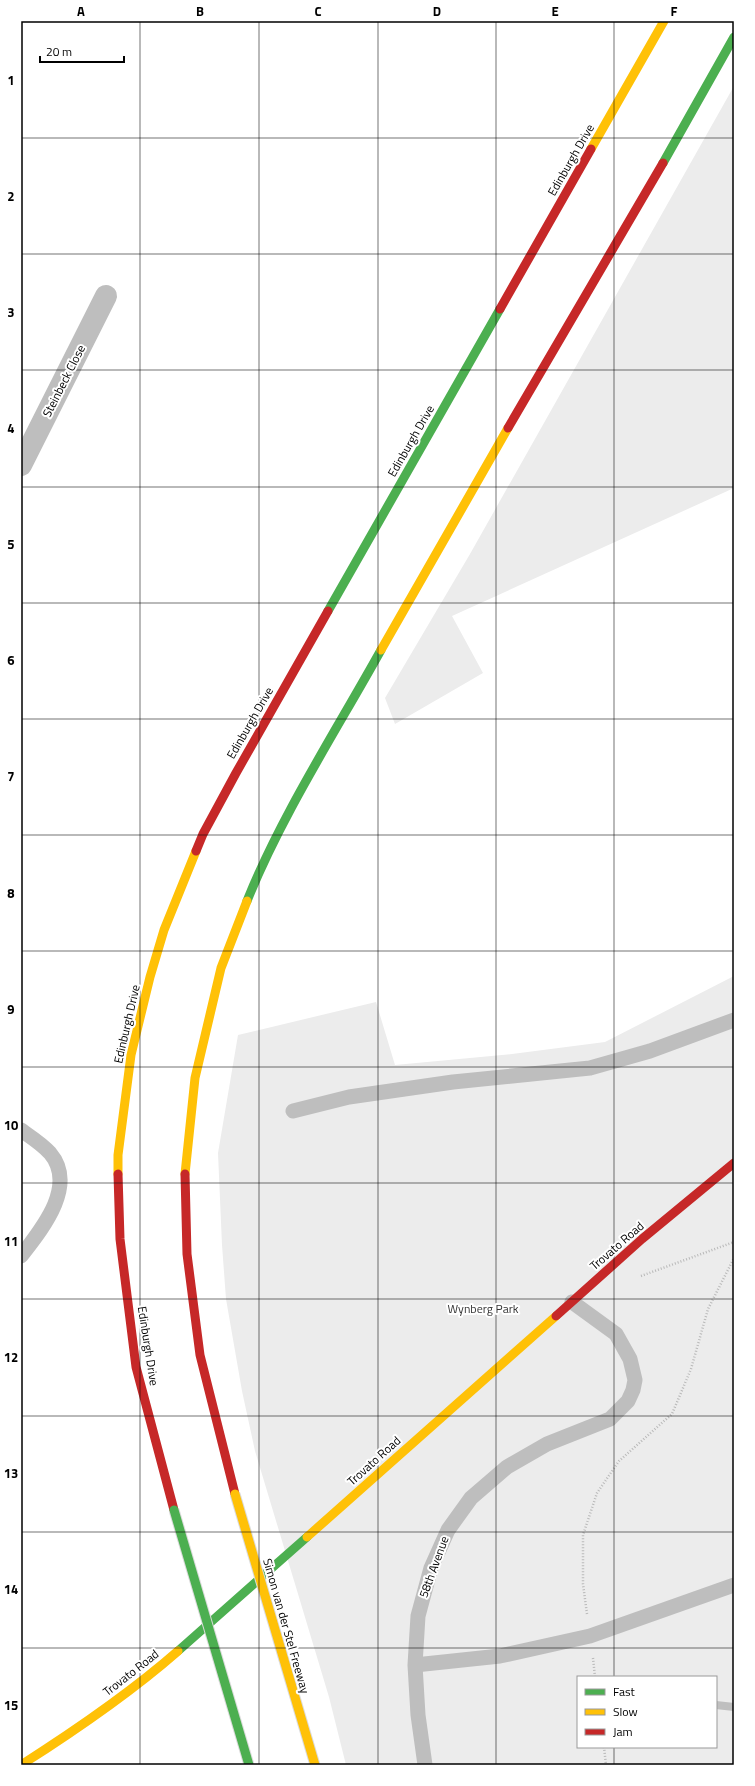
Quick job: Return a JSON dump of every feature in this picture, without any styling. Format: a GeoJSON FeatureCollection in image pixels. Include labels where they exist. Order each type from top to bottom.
{"type":"FeatureCollection","features":[{"type":"Feature","properties":{"kind":"main road","name":"Edinburgh Drive"},"geometry":{"type":"LineString","coordinates":[[248,1765],[174,1510],[136,1367],[120,1238],[118,1162],[131,1055],[150,977],[164,930],[203,834],[228,786],[664,21]]}},
{"type":"Feature","properties":{"kind":"main road","name":"Simon van der Stel Freeway"},"geometry":{"type":"LineString","coordinates":[[315,1765],[235,1494],[200,1355],[187,1254],[185,1169],[195,1078],[221,968],[259,871],[293,806],[469,495],[592,286],[734,37]]}},
{"type":"Feature","properties":{"kind":"main road","name":"Trovato Road"},"geometry":{"type":"LineString","coordinates":[[21,1765],[70,1734],[144,1681],[642,1239],[734,1162]]}},
{"type":"Feature","properties":{"kind":"street","name":"Steinbeck Close"},"geometry":{"type":"LineString","coordinates":[[21,466],[106,296]]}},
{"type":"Feature","properties":{"kind":"lane"},"geometry":{"type":"LineString","coordinates":[[293,1111],[356,1096],[453,1082],[590,1068],[650,1050],[734,1020]]}},
{"type":"Feature","properties":{"kind":"lane"},"geometry":{"type":"LineString","coordinates":[[21,1130],[50,1153],[56,1163],[60,1178],[59,1194],[54,1208],[44,1226],[21,1256]]}},
{"type":"Feature","properties":{"kind":"lane","name":"58th Avenue"},"geometry":{"type":"LineString","coordinates":[[425,1765],[418,1715],[415,1664],[418,1616],[431,1568],[448,1530],[471,1498],[507,1467],[547,1444],[610,1419],[628,1401],[633,1390],[635,1380],[630,1359],[616,1334],[572,1302]]}},
{"type":"Feature","properties":{"kind":"lane"},"geometry":{"type":"LineString","coordinates":[[415,1664],[500,1656],[590,1636],[734,1585]]}},
{"type":"Feature","properties":{"kind":"path"},"geometry":{"type":"LineString","coordinates":[[638,1277],[734,1242]]}},
{"type":"Feature","properties":{"kind":"path"},"geometry":{"type":"LineString","coordinates":[[590,1636],[583,1584],[583,1535],[597,1493],[619,1461],[672,1414],[691,1369],[708,1309],[734,1258]]}},
{"type":"Feature","properties":{"kind":"path"},"geometry":{"type":"LineString","coordinates":[[604,1748],[606,1765]]}},
{"type":"Feature","properties":{"kind":"green space"},"geometry":{"type":"Polygon","coordinates":[[[734,86],[734,488],[452,616],[483,673],[395,724],[385,698],[470,554],[734,86]]]}},
{"type":"Feature","properties":{"kind":"green space","name":"Wynberg Park"},"geometry":{"type":"Polygon","coordinates":[[[734,976],[734,1765],[346,1765],[329,1697],[255,1451],[242,1391],[226,1299],[218,1153],[238,1035],[376,1002],[395,1065],[512,1054],[605,1042],[734,976]]]}},
{"type":"Feature","properties":{"kind":"waterway"},"geometry":{"type":"LineString","coordinates":[[717,1705],[734,1707]]}},
{"type":"Feature","properties":{"kind":"traffic: fast"},"geometry":{"type":"LineString","coordinates":[[663,163],[734,37]]}},
{"type":"Feature","properties":{"kind":"traffic: fast"},"geometry":{"type":"LineString","coordinates":[[328,611],[500,309]]}},
{"type":"Feature","properties":{"kind":"traffic: fast"},"geometry":{"type":"LineString","coordinates":[[247,901],[292,806],[381,650]]}},
{"type":"Feature","properties":{"kind":"traffic: fast"},"geometry":{"type":"LineString","coordinates":[[174,1510],[249,1765]]}},
{"type":"Feature","properties":{"kind":"traffic: fast"},"geometry":{"type":"LineString","coordinates":[[178,1651],[307,1537]]}},
{"type":"Feature","properties":{"kind":"traffic: slow"},"geometry":{"type":"LineString","coordinates":[[591,149],[664,21]]}},
{"type":"Feature","properties":{"kind":"traffic: slow"},"geometry":{"type":"LineString","coordinates":[[381,650],[508,428]]}},
{"type":"Feature","properties":{"kind":"traffic: slow"},"geometry":{"type":"LineString","coordinates":[[118,1174],[118,1155],[131,1055],[150,977],[164,930],[196,851]]}},
{"type":"Feature","properties":{"kind":"traffic: slow"},"geometry":{"type":"LineString","coordinates":[[185,1174],[195,1078],[221,968],[247,901]]}},
{"type":"Feature","properties":{"kind":"traffic: slow"},"geometry":{"type":"LineString","coordinates":[[307,1537],[556,1316]]}},
{"type":"Feature","properties":{"kind":"traffic: slow"},"geometry":{"type":"LineString","coordinates":[[235,1494],[315,1765]]}},
{"type":"Feature","properties":{"kind":"traffic: slow"},"geometry":{"type":"LineString","coordinates":[[21,1765],[102,1711],[141,1682],[178,1651]]}},
{"type":"Feature","properties":{"kind":"traffic: jam"},"geometry":{"type":"LineString","coordinates":[[500,309],[591,149]]}},
{"type":"Feature","properties":{"kind":"traffic: jam"},"geometry":{"type":"LineString","coordinates":[[508,428],[663,163]]}},
{"type":"Feature","properties":{"kind":"traffic: jam"},"geometry":{"type":"LineString","coordinates":[[196,851],[203,834],[236,773],[328,611]]}},
{"type":"Feature","properties":{"kind":"traffic: jam"},"geometry":{"type":"LineString","coordinates":[[556,1316],[642,1239],[734,1163]]}},
{"type":"Feature","properties":{"kind":"traffic: jam"},"geometry":{"type":"LineString","coordinates":[[118,1174],[120,1239],[136,1367],[174,1510]]}},
{"type":"Feature","properties":{"kind":"traffic: jam"},"geometry":{"type":"LineString","coordinates":[[185,1174],[187,1254],[200,1355],[235,1494]]}}]}
